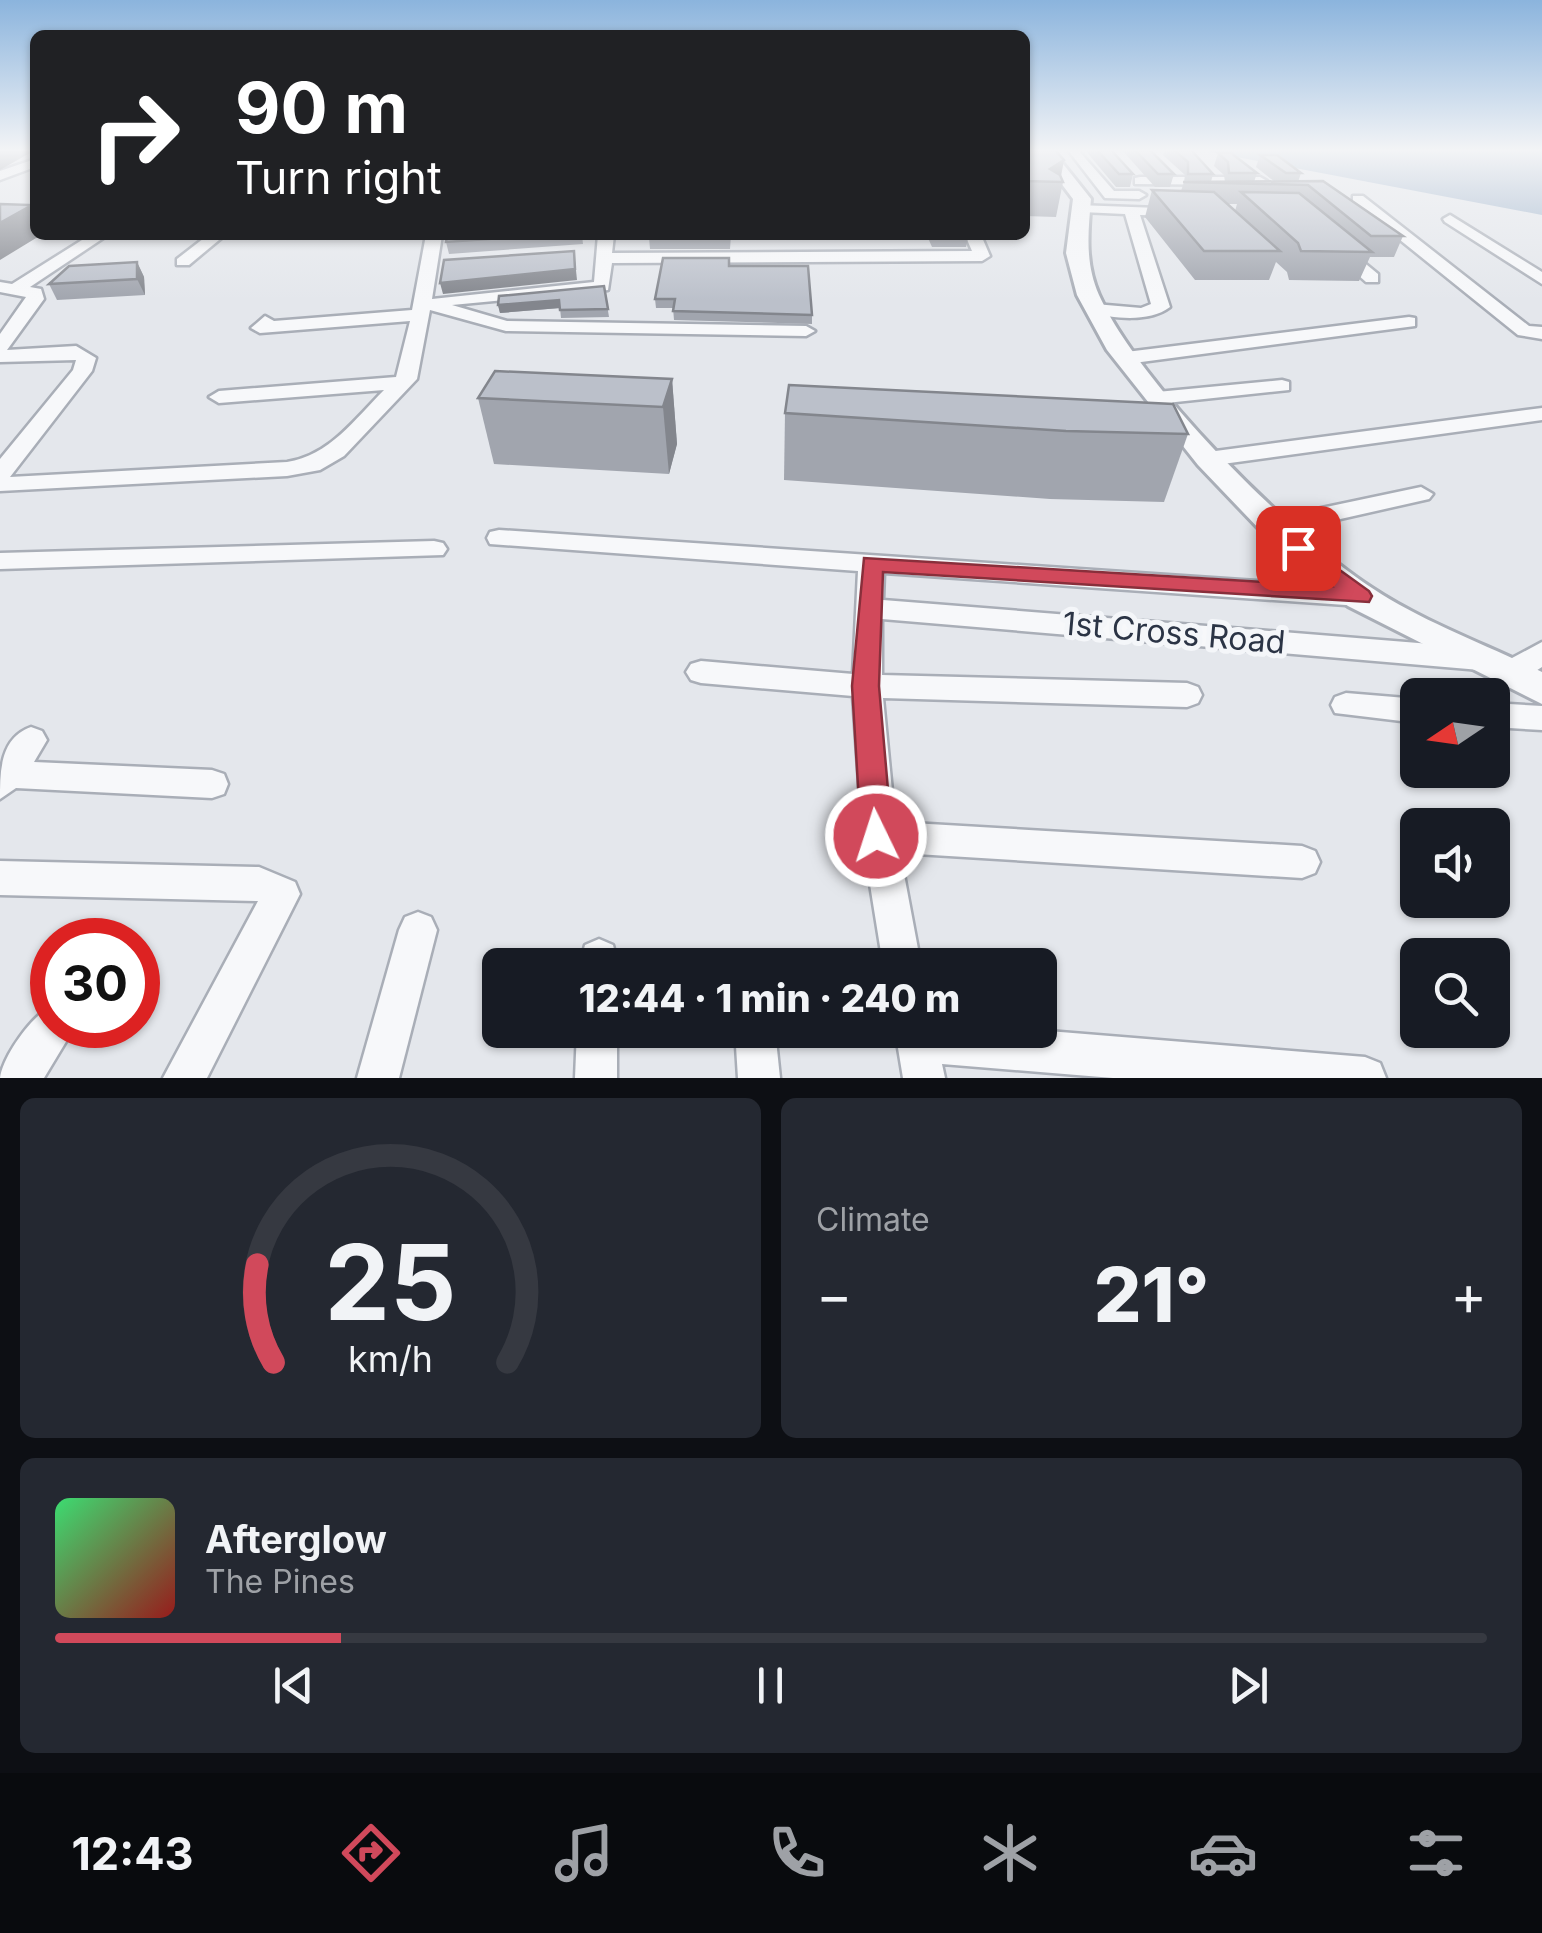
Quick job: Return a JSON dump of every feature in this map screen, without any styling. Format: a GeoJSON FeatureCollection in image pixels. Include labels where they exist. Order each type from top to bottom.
{"type":"FeatureCollection","features":[{"type":"Feature","properties":{"kind":"street"},"geometry":{"type":"LineString","coordinates":[[1360,200],[1524,331],[1542,333]]}},
{"type":"Feature","properties":{"kind":"street"},"geometry":{"type":"LineString","coordinates":[[1192,212],[1132,212],[1077,203],[1076,253],[1095,309],[1126,358],[1208,459],[1274,526],[1360,596],[1542,689]]}},
{"type":"Feature","properties":{"kind":"street"},"geometry":{"type":"LineString","coordinates":[[1095,309],[1142,314],[1161,307],[1132,212]]}},
{"type":"Feature","properties":{"kind":"street"},"geometry":{"type":"LineString","coordinates":[[1450,219],[1542,279]]}},
{"type":"Feature","properties":{"kind":"street"},"geometry":{"type":"LineString","coordinates":[[1320,234],[1372,278]]}},
{"type":"Feature","properties":{"kind":"street"},"geometry":{"type":"LineString","coordinates":[[8,288],[91,240]]}},
{"type":"Feature","properties":{"kind":"street"},"geometry":{"type":"LineString","coordinates":[[183,262],[211,240]]}},
{"type":"Feature","properties":{"kind":"street"},"geometry":{"type":"LineString","coordinates":[[0,484],[312,465],[336,451],[402,383],[414,363],[421,308],[438,263],[435,240]]}},
{"type":"Feature","properties":{"kind":"street"},"geometry":{"type":"LineString","coordinates":[[585,252],[605,248],[982,256],[975,240]]}},
{"type":"Feature","properties":{"kind":"street"},"geometry":{"type":"LineString","coordinates":[[265,322],[260,328],[602,286],[605,248]]}},
{"type":"Feature","properties":{"kind":"street"},"geometry":{"type":"LineString","coordinates":[[0,347],[35,298],[35,293],[8,288]]}},
{"type":"Feature","properties":{"kind":"street"},"geometry":{"type":"LineString","coordinates":[[421,308],[506,326],[806,331]]}},
{"type":"Feature","properties":{"kind":"street"},"geometry":{"type":"LineString","coordinates":[[1126,358],[1409,322]]}},
{"type":"Feature","properties":{"kind":"street"},"geometry":{"type":"LineString","coordinates":[[0,356],[76,352],[86,358],[82,371],[0,474]]}},
{"type":"Feature","properties":{"kind":"street"},"geometry":{"type":"LineString","coordinates":[[219,397],[402,383]]}},
{"type":"Feature","properties":{"kind":"street"},"geometry":{"type":"LineString","coordinates":[[1157,398],[1282,386]]}},
{"type":"Feature","properties":{"kind":"street"},"geometry":{"type":"LineString","coordinates":[[1208,459],[1542,414]]}},
{"type":"Feature","properties":{"kind":"street"},"geometry":{"type":"LineString","coordinates":[[1274,526],[1421,494]]}},
{"type":"Feature","properties":{"kind":"street"},"geometry":{"type":"LineString","coordinates":[[499,538],[1360,596]]}},
{"type":"Feature","properties":{"kind":"street"},"geometry":{"type":"LineString","coordinates":[[0,562],[434,549]]}},
{"type":"Feature","properties":{"kind":"street"},"geometry":{"type":"LineString","coordinates":[[872,563],[865,686],[876,836],[899,948]]}},
{"type":"Feature","properties":{"kind":"street","name":"1st Cross Road"},"geometry":{"type":"LineString","coordinates":[[868,608],[1480,659]]}},
{"type":"Feature","properties":{"kind":"street"},"geometry":{"type":"LineString","coordinates":[[1510,673],[1542,653]]}},
{"type":"Feature","properties":{"kind":"street"},"geometry":{"type":"LineString","coordinates":[[701,672],[865,686],[1187,694]]}},
{"type":"Feature","properties":{"kind":"street"},"geometry":{"type":"LineString","coordinates":[[1346,705],[1400,710]]}},
{"type":"Feature","properties":{"kind":"street"},"geometry":{"type":"LineString","coordinates":[[1510,716],[1542,718]]}},
{"type":"Feature","properties":{"kind":"street"},"geometry":{"type":"LineString","coordinates":[[4,780],[31,740]]}},
{"type":"Feature","properties":{"kind":"street"},"geometry":{"type":"LineString","coordinates":[[4,780],[212,784]]}},
{"type":"Feature","properties":{"kind":"street"},"geometry":{"type":"LineString","coordinates":[[876,836],[1302,862]]}},
{"type":"Feature","properties":{"kind":"street"},"geometry":{"type":"LineString","coordinates":[[0,878],[259,884],[282,894],[184,1078]]}},
{"type":"Feature","properties":{"kind":"street"},"geometry":{"type":"LineString","coordinates":[[378,1078],[418,930]]}},
{"type":"Feature","properties":{"kind":"street"},"geometry":{"type":"LineString","coordinates":[[19,1078],[40,1048]]}},
{"type":"Feature","properties":{"kind":"street"},"geometry":{"type":"LineString","coordinates":[[596,1078],[597,1048]]}},
{"type":"Feature","properties":{"kind":"street"},"geometry":{"type":"LineString","coordinates":[[757,1048],[759,1078]]}},
{"type":"Feature","properties":{"kind":"street"},"geometry":{"type":"LineString","coordinates":[[919,1050],[1204,1071],[1366,1078]]}},
{"type":"Feature","properties":{"kind":"water"},"geometry":{"type":"Polygon","coordinates":[[[1465,200],[1542,200],[1542,215],[1465,200]]]}},
{"type":"Feature","properties":{"kind":"building"},"geometry":{"type":"Polygon","coordinates":[[[1161,200],[1223,200],[1280,251],[1204,251],[1161,200]]]}},
{"type":"Feature","properties":{"kind":"building"},"geometry":{"type":"Polygon","coordinates":[[[1250,200],[1308,200],[1372,252],[1301,251],[1298,243],[1250,200]]]}},
{"type":"Feature","properties":{"kind":"building"},"geometry":{"type":"Polygon","coordinates":[[[1327,200],[1351,200],[1403,236],[1371,236],[1327,200]]]}},
{"type":"Feature","properties":{"kind":"building"},"geometry":{"type":"Polygon","coordinates":[[[0,204],[30,205],[30,206],[0,223],[0,204]]]}},
{"type":"Feature","properties":{"kind":"building"},"geometry":{"type":"Polygon","coordinates":[[[574,251],[575,269],[440,283],[444,260],[574,251]]]}},
{"type":"Feature","properties":{"kind":"building"},"geometry":{"type":"Polygon","coordinates":[[[663,258],[729,258],[729,266],[808,266],[812,315],[673,311],[675,299],[655,299],[663,258]]]}},
{"type":"Feature","properties":{"kind":"building"},"geometry":{"type":"Polygon","coordinates":[[[137,262],[137,279],[49,284],[69,266],[137,262]]]}},
{"type":"Feature","properties":{"kind":"building"},"geometry":{"type":"Polygon","coordinates":[[[604,286],[608,309],[560,310],[559,300],[498,305],[499,296],[604,286]]]}},
{"type":"Feature","properties":{"kind":"building"},"geometry":{"type":"Polygon","coordinates":[[[495,371],[672,379],[663,407],[478,398],[495,371]]]}},
{"type":"Feature","properties":{"kind":"building"},"geometry":{"type":"Polygon","coordinates":[[[789,385],[1173,404],[1188,434],[1066,431],[785,413],[789,385]]]}},
{"type":"Feature","properties":{"kind":"route"},"geometry":{"type":"LineString","coordinates":[[876,836],[865,686],[872,563],[1360,596],[1298,548]]}}]}
